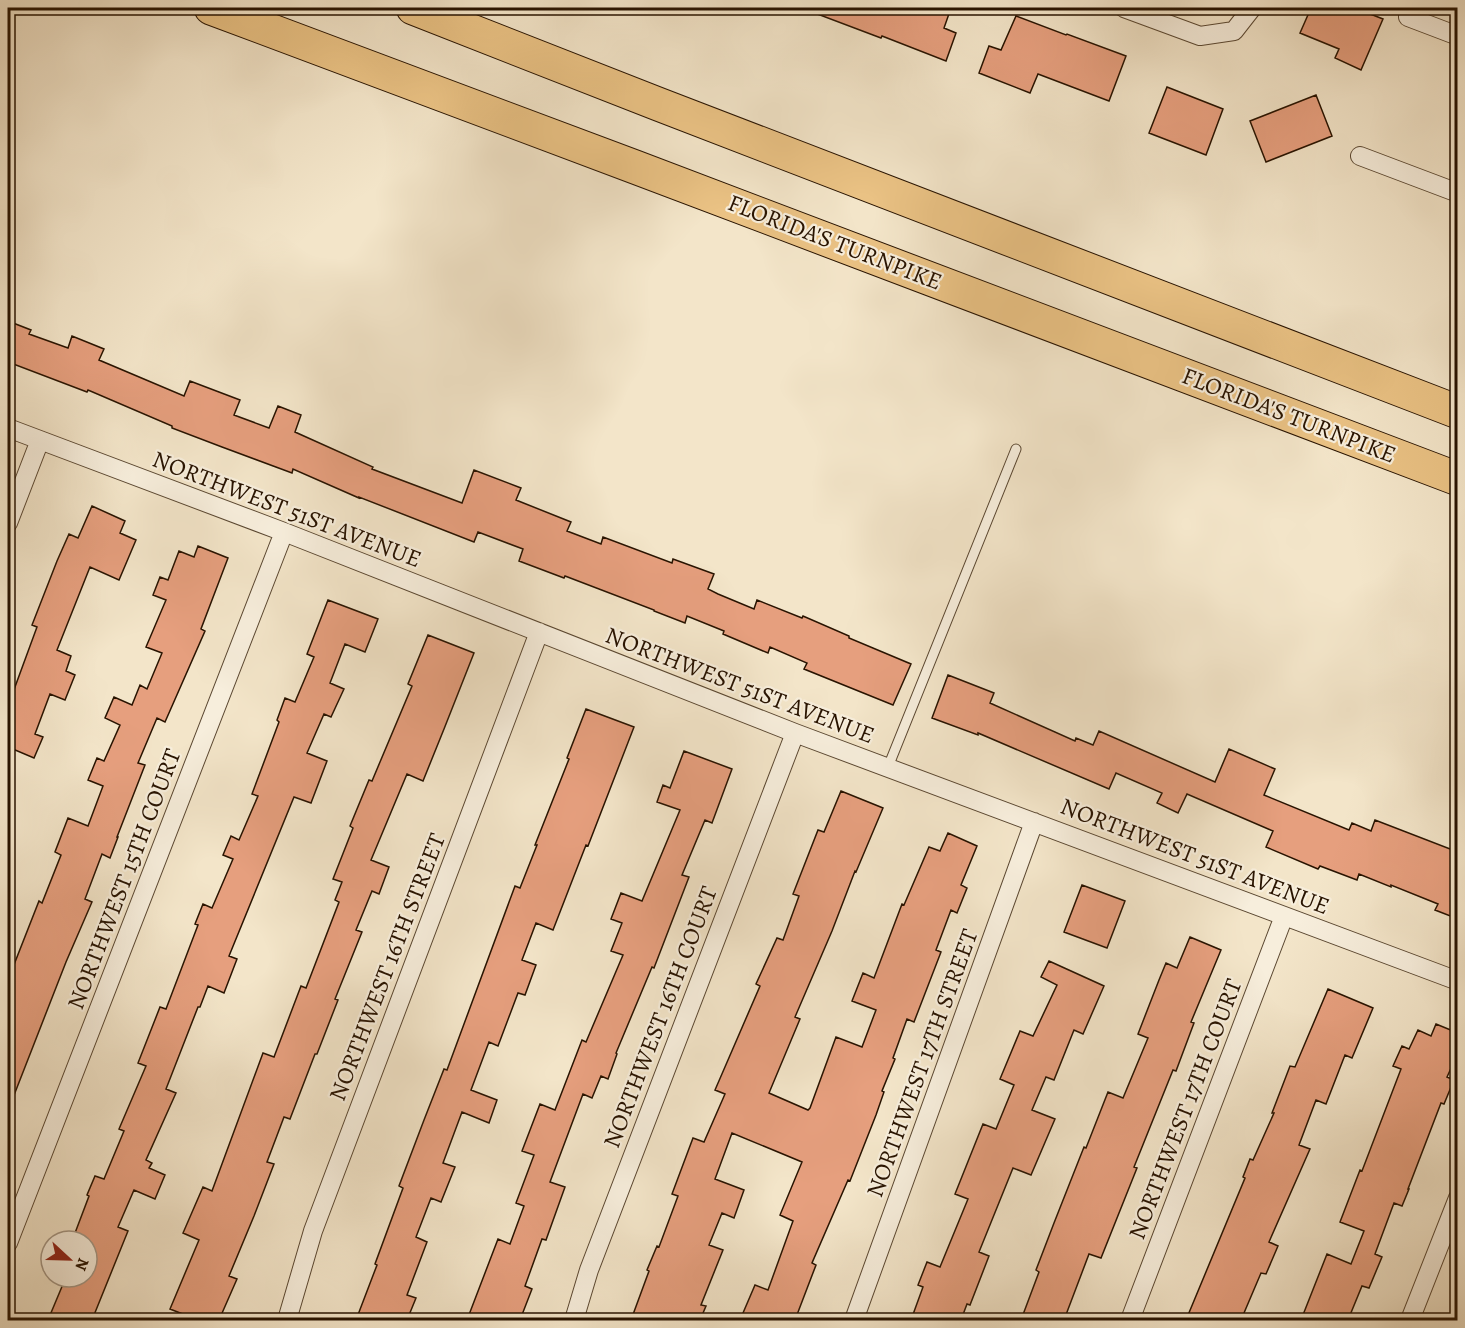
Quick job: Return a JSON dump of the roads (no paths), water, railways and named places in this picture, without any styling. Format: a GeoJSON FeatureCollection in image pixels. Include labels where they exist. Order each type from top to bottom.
{"type":"FeatureCollection","features":[{"type":"Feature","properties":{"kind":"highway","name":"FLORIDA'S TURNPIKE"},"geometry":{"type":"LineString","coordinates":[[211,8],[635,166],[1458,479]]}},
{"type":"Feature","properties":{"kind":"highway"},"geometry":{"type":"LineString","coordinates":[[413,8],[1458,412]]}},
{"type":"Feature","properties":{"kind":"street"},"geometry":{"type":"LineString","coordinates":[[1124,8],[1200,36],[1234,31],[1252,8]]}},
{"type":"Feature","properties":{"kind":"street"},"geometry":{"type":"LineString","coordinates":[[1408,17],[1458,36]]}},
{"type":"Feature","properties":{"kind":"street"},"geometry":{"type":"LineString","coordinates":[[1360,156],[1458,194]]}},
{"type":"Feature","properties":{"kind":"street","name":"NORTHWEST 51ST AVENUE"},"geometry":{"type":"LineString","coordinates":[[8,428],[285,532],[795,733],[1458,981]]}},
{"type":"Feature","properties":{"kind":"street"},"geometry":{"type":"LineString","coordinates":[[8,523],[40,440]]}},
{"type":"Feature","properties":{"kind":"street","name":"NORTHWEST 15TH COURT"},"geometry":{"type":"LineString","coordinates":[[8,1243],[285,532]]}},
{"type":"Feature","properties":{"kind":"street","name":"NORTHWEST 16TH STREET"},"geometry":{"type":"LineString","coordinates":[[287,1320],[314,1231],[538,632]]}},
{"type":"Feature","properties":{"kind":"street","name":"NORTHWEST 16TH COURT"},"geometry":{"type":"LineString","coordinates":[[573,1320],[589,1270],[795,733]]}},
{"type":"Feature","properties":{"kind":"street","name":"NORTHWEST 17TH STREET"},"geometry":{"type":"LineString","coordinates":[[854,1320],[1034,822]]}},
{"type":"Feature","properties":{"kind":"street","name":"NORTHWEST 17TH COURT"},"geometry":{"type":"LineString","coordinates":[[1130,1320],[1284,916]]}},
{"type":"Feature","properties":{"kind":"street"},"geometry":{"type":"LineString","coordinates":[[1410,1320],[1458,1198]]}},
{"type":"Feature","properties":{"kind":"lane"},"geometry":{"type":"LineString","coordinates":[[888,767],[1016,449]]}}]}
